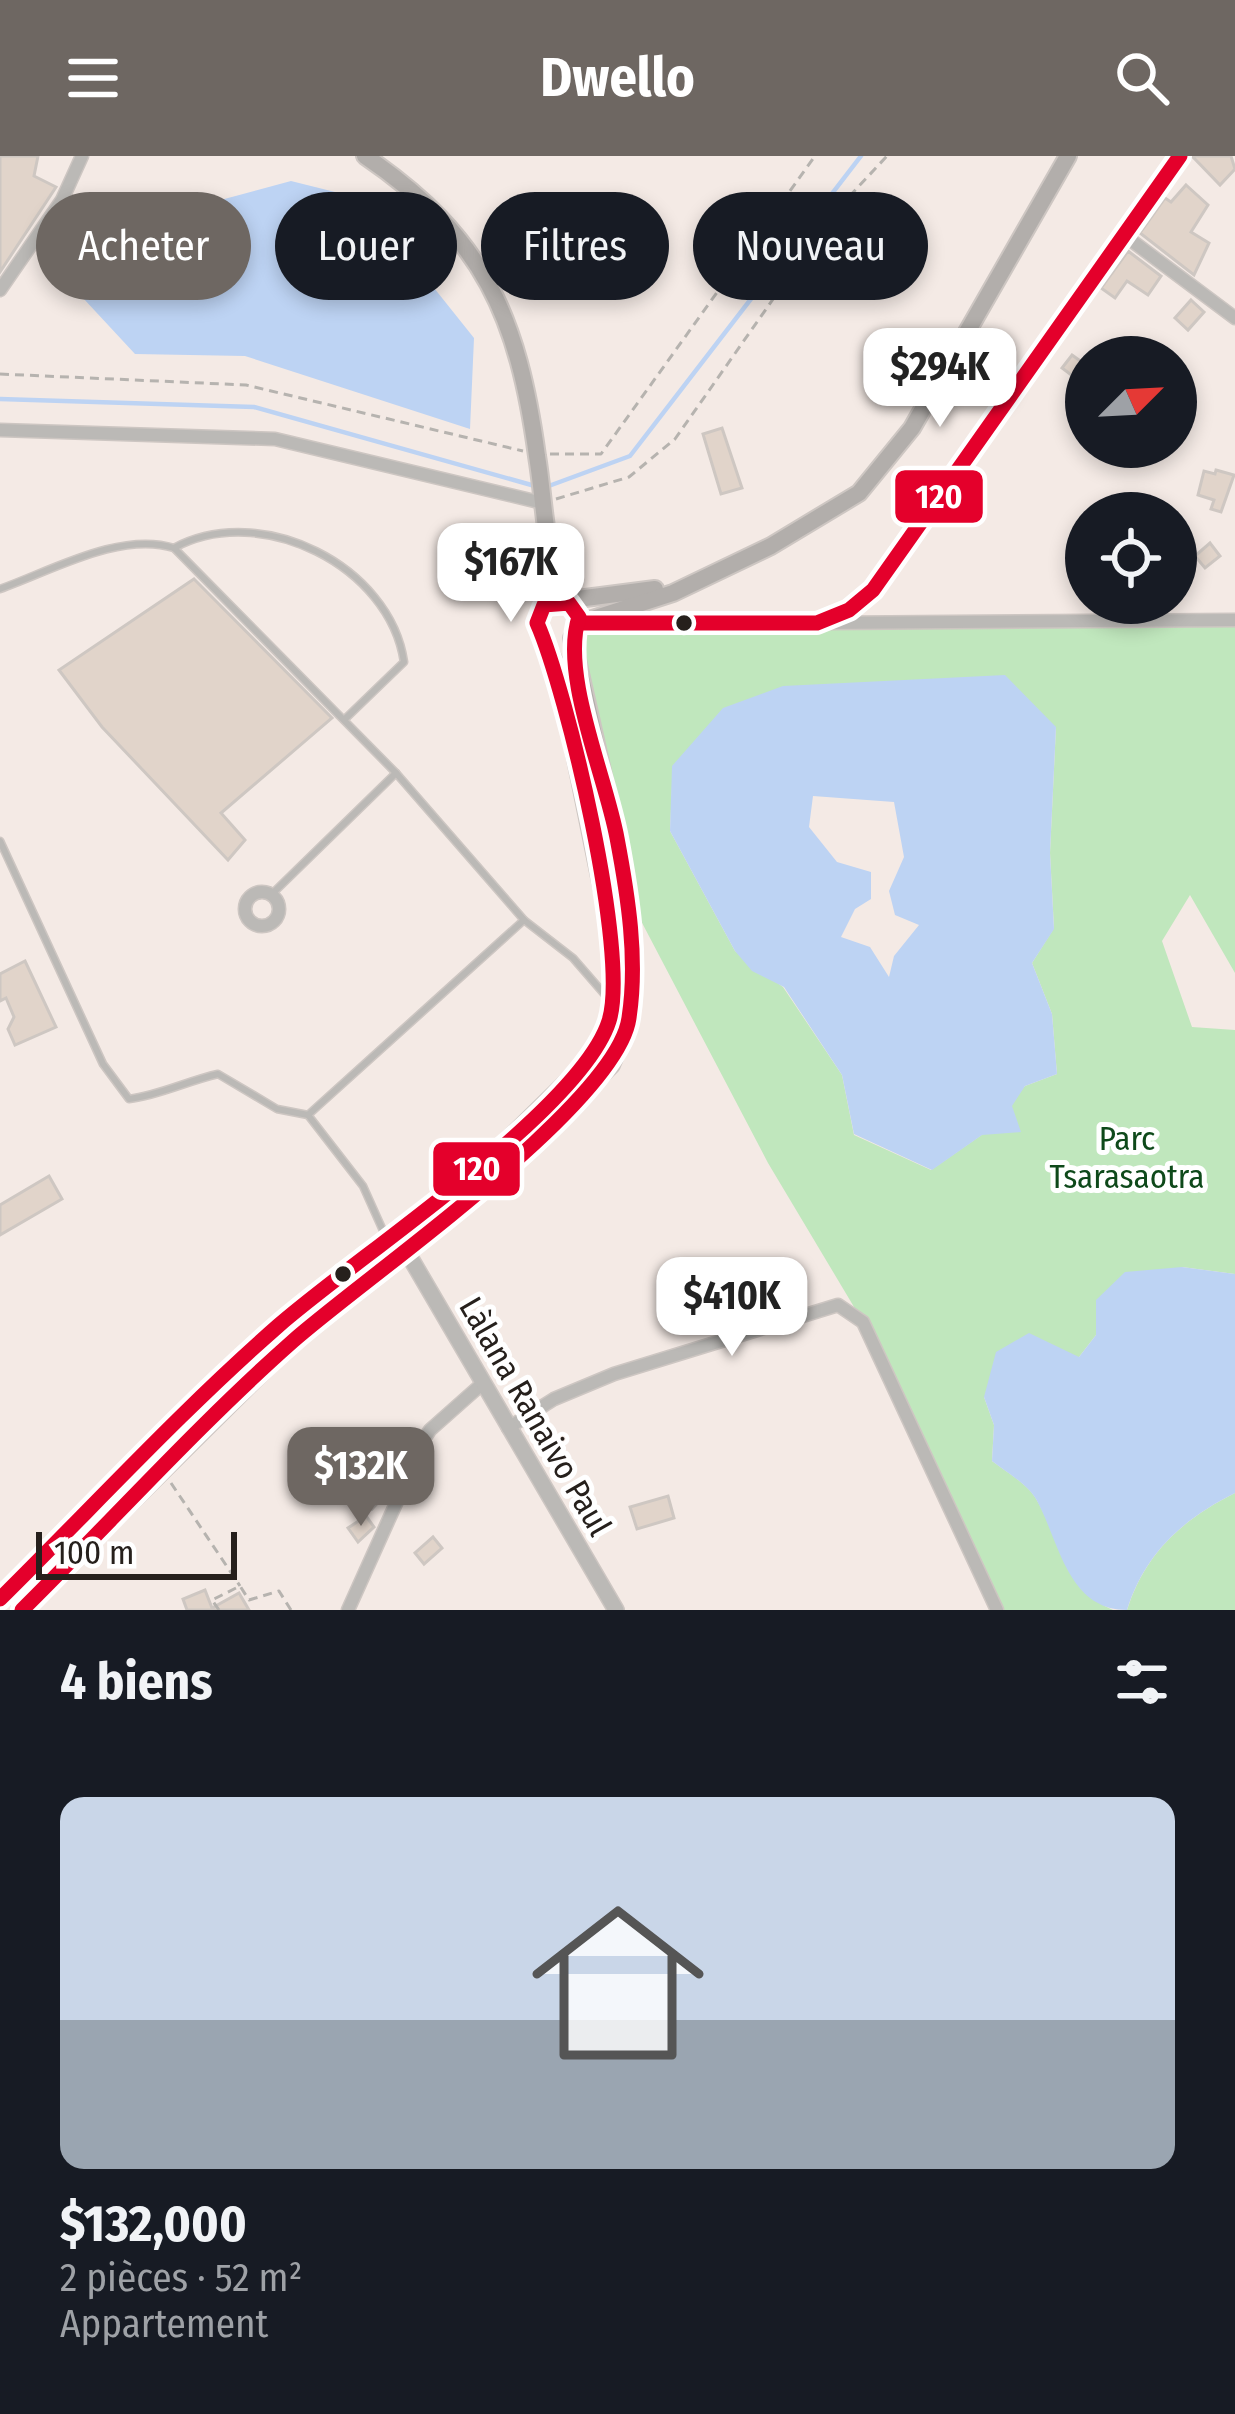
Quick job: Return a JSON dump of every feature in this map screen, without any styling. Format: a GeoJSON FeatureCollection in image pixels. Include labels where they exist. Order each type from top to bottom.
{"type":"FeatureCollection","features":[{"type":"Feature","properties":{"kind":"main road"},"geometry":{"type":"LineString","coordinates":[[22,1610],[304,1332],[406,1252],[590,1090],[611,1065],[629,1022],[632,940],[620,859],[576,630],[553,566],[517,347],[502,304],[434,212],[364,156]]}},
{"type":"Feature","properties":{"kind":"main road"},"geometry":{"type":"LineString","coordinates":[[547,640],[560,644],[576,630],[658,599],[822,518],[859,494],[887,462],[1068,156]]}},
{"type":"Feature","properties":{"kind":"main road"},"geometry":{"type":"LineString","coordinates":[[0,1599],[278,1326],[393,1238],[595,1055],[612,1004],[613,941],[600,862],[547,640],[537,623],[553,566]]}},
{"type":"Feature","properties":{"kind":"main road"},"geometry":{"type":"LineString","coordinates":[[544,605],[693,581]]}},
{"type":"Feature","properties":{"kind":"street"},"geometry":{"type":"LineString","coordinates":[[0,290],[62,200],[82,156]]}},
{"type":"Feature","properties":{"kind":"street"},"geometry":{"type":"LineString","coordinates":[[817,623],[849,610],[873,590],[1180,156]]}},
{"type":"Feature","properties":{"kind":"street"},"geometry":{"type":"LineString","coordinates":[[1124,236],[1235,318]]}},
{"type":"Feature","properties":{"kind":"street"},"geometry":{"type":"LineString","coordinates":[[0,430],[275,439],[543,503]]}},
{"type":"Feature","properties":{"kind":"street"},"geometry":{"type":"LineString","coordinates":[[658,599],[659,625]]}},
{"type":"Feature","properties":{"kind":"street"},"geometry":{"type":"LineString","coordinates":[[576,630],[659,625],[1235,620]]}},
{"type":"Feature","properties":{"kind":"street","name":"Làlana Ranaivo Paul"},"geometry":{"type":"LineString","coordinates":[[406,1252],[616,1610]]}},
{"type":"Feature","properties":{"kind":"street"},"geometry":{"type":"LineString","coordinates":[[508,1428],[554,1399],[614,1374],[838,1306],[863,1322],[997,1610]]}},
{"type":"Feature","properties":{"kind":"street"},"geometry":{"type":"LineString","coordinates":[[348,1610],[398,1499],[409,1462],[430,1430],[483,1383]]}},
{"type":"Feature","properties":{"kind":"lane"},"geometry":{"type":"LineString","coordinates":[[174,548],[203,532],[257,534],[340,561],[399,629],[404,662],[345,718]]}},
{"type":"Feature","properties":{"kind":"lane"},"geometry":{"type":"LineString","coordinates":[[0,589],[112,549],[155,542],[174,548],[345,718],[524,920],[573,958],[612,1004]]}},
{"type":"Feature","properties":{"kind":"lane"},"geometry":{"type":"LineString","coordinates":[[274,892],[396,773]]}},
{"type":"Feature","properties":{"kind":"lane"},"geometry":{"type":"LineString","coordinates":[[0,841],[103,1064],[129,1099],[155,1096],[181,1082],[218,1073],[277,1109],[308,1115],[363,1186],[393,1238]]}},
{"type":"Feature","properties":{"kind":"lane"},"geometry":{"type":"LineString","coordinates":[[308,1115],[524,920]]}},
{"type":"Feature","properties":{"kind":"path"},"geometry":{"type":"LineString","coordinates":[[0,374],[246,385],[537,454],[601,454],[815,156]]}},
{"type":"Feature","properties":{"kind":"path"},"geometry":{"type":"LineString","coordinates":[[543,503],[628,477],[675,440],[832,215],[887,156]]}},
{"type":"Feature","properties":{"kind":"path"},"geometry":{"type":"LineString","coordinates":[[160,1469],[215,1541],[249,1600],[279,1591],[291,1610]]}},
{"type":"Feature","properties":{"kind":"path"},"geometry":{"type":"LineString","coordinates":[[219,1610],[212,1600],[240,1586]]}},
{"type":"Feature","properties":{"kind":"green space","name":"Parc Tsarasaotra"},"geometry":{"type":"Polygon","coordinates":[[[1235,621],[1235,973],[1190,895],[1162,941],[1192,1027],[1235,1030],[1235,1274],[1182,1267],[1096,1335],[1079,1357],[984,1397],[994,1425],[992,1461],[1031,1492],[1073,1576],[1096,1601],[1113,1610],[998,1610],[863,1322],[768,1163],[629,898],[577,645],[585,630],[1235,621]],[[1056,727],[673,765],[670,831],[735,951],[783,987],[842,1075],[854,1135],[931,1170],[983,1134],[1025,1086],[1057,1074],[1052,1014],[1032,963],[1054,928],[1050,853],[1056,727]]]}},
{"type":"Feature","properties":{"kind":"green space"},"geometry":{"type":"Polygon","coordinates":[[[1235,1493],[1235,1610],[1127,1610],[1144,1571],[1168,1540],[1235,1493]]]}},
{"type":"Feature","properties":{"kind":"water"},"geometry":{"type":"Polygon","coordinates":[[[291,181],[335,192],[275,192],[275,300],[444,300],[474,338],[470,429],[245,356],[135,354],[85,300],[251,300],[250,192],[291,181]]]}},
{"type":"Feature","properties":{"kind":"water"},"geometry":{"type":"Polygon","coordinates":[[[1005,675],[1056,727],[1050,853],[1054,929],[1032,963],[1052,1014],[1057,1074],[1025,1086],[1012,1106],[1021,1132],[982,1135],[932,1170],[854,1134],[842,1075],[784,987],[752,971],[735,951],[670,831],[672,766],[723,708],[783,686],[1005,675]],[[813,796],[809,827],[837,862],[871,872],[871,899],[855,909],[841,937],[870,947],[889,977],[894,956],[919,925],[895,915],[889,891],[904,857],[894,802],[813,796]]]}},
{"type":"Feature","properties":{"kind":"water"},"geometry":{"type":"Polygon","coordinates":[[[1182,1267],[1235,1274],[1235,1493],[1168,1540],[1144,1571],[1127,1610],[1107,1607],[1078,1586],[1032,1494],[992,1461],[994,1425],[984,1397],[996,1352],[1029,1333],[1079,1357],[1096,1335],[1096,1300],[1125,1272],[1182,1267]]]}},
{"type":"Feature","properties":{"kind":"building"},"geometry":{"type":"Polygon","coordinates":[[[0,156],[38,156],[34,176],[56,187],[53,192],[36,192],[36,217],[0,272],[0,156]]]}},
{"type":"Feature","properties":{"kind":"building"},"geometry":{"type":"Polygon","coordinates":[[[1192,156],[1231,156],[1235,169],[1220,185],[1192,156]]]}},
{"type":"Feature","properties":{"kind":"building"},"geometry":{"type":"Polygon","coordinates":[[[1186,185],[1208,205],[1191,232],[1209,243],[1194,275],[1140,233],[1165,198],[1171,202],[1186,185]]]}},
{"type":"Feature","properties":{"kind":"building"},"geometry":{"type":"Polygon","coordinates":[[[1128,251],[1161,276],[1148,295],[1127,281],[1115,298],[1101,288],[1128,251]]]}},
{"type":"Feature","properties":{"kind":"building"},"geometry":{"type":"Polygon","coordinates":[[[1191,300],[1204,312],[1188,330],[1175,318],[1191,300]]]}},
{"type":"Feature","properties":{"kind":"building"},"geometry":{"type":"Polygon","coordinates":[[[722,428],[742,488],[721,494],[703,434],[722,428]]]}},
{"type":"Feature","properties":{"kind":"building"},"geometry":{"type":"Polygon","coordinates":[[[1216,470],[1234,475],[1221,512],[1211,509],[1214,500],[1198,495],[1204,471],[1215,474],[1216,470]]]}},
{"type":"Feature","properties":{"kind":"building"},"geometry":{"type":"Polygon","coordinates":[[[1210,543],[1220,556],[1205,568],[1197,554],[1210,543]]]}},
{"type":"Feature","properties":{"kind":"building"},"geometry":{"type":"Polygon","coordinates":[[[194,579],[332,718],[221,813],[245,840],[228,860],[102,727],[59,670],[194,579]]]}},
{"type":"Feature","properties":{"kind":"building"},"geometry":{"type":"Polygon","coordinates":[[[25,961],[56,1027],[15,1045],[8,1029],[14,1017],[6,998],[0,1001],[0,974],[25,961]]]}},
{"type":"Feature","properties":{"kind":"building"},"geometry":{"type":"Polygon","coordinates":[[[49,1176],[62,1199],[0,1235],[0,1205],[49,1176]]]}},
{"type":"Feature","properties":{"kind":"building"},"geometry":{"type":"Polygon","coordinates":[[[374,1474],[389,1491],[372,1509],[356,1491],[374,1474]]]}},
{"type":"Feature","properties":{"kind":"building"},"geometry":{"type":"Polygon","coordinates":[[[668,1496],[674,1518],[637,1529],[630,1507],[668,1496]]]}},
{"type":"Feature","properties":{"kind":"building"},"geometry":{"type":"Polygon","coordinates":[[[366,1516],[374,1527],[358,1542],[348,1528],[366,1516]]]}},
{"type":"Feature","properties":{"kind":"building"},"geometry":{"type":"Polygon","coordinates":[[[433,1537],[442,1548],[424,1564],[415,1553],[433,1537]]]}},
{"type":"Feature","properties":{"kind":"building"},"geometry":{"type":"Polygon","coordinates":[[[205,1590],[212,1608],[239,1593],[249,1610],[187,1610],[183,1599],[205,1590]]]}},
{"type":"Feature","properties":{"kind":"waterway"},"geometry":{"type":"LineString","coordinates":[[546,487],[630,456],[861,156]]}},
{"type":"Feature","properties":{"kind":"waterway"},"geometry":{"type":"LineString","coordinates":[[0,399],[254,407],[535,486]]}},
{"type":"Feature","properties":{"kind":"transit line","name":"120"},"geometry":{"type":"LineString","coordinates":[[580,623],[817,623],[849,610],[873,590],[1180,156]]}},
{"type":"Feature","properties":{"kind":"transit line","name":"120"},"geometry":{"type":"LineString","coordinates":[[0,1599],[242,1358],[512,1139],[590,1057],[609,1021],[611,941],[579,761],[537,623],[544,605],[569,603],[579,617],[575,667],[617,838],[630,928],[629,1018],[614,1054],[536,1141],[258,1373],[22,1610]]}}]}
